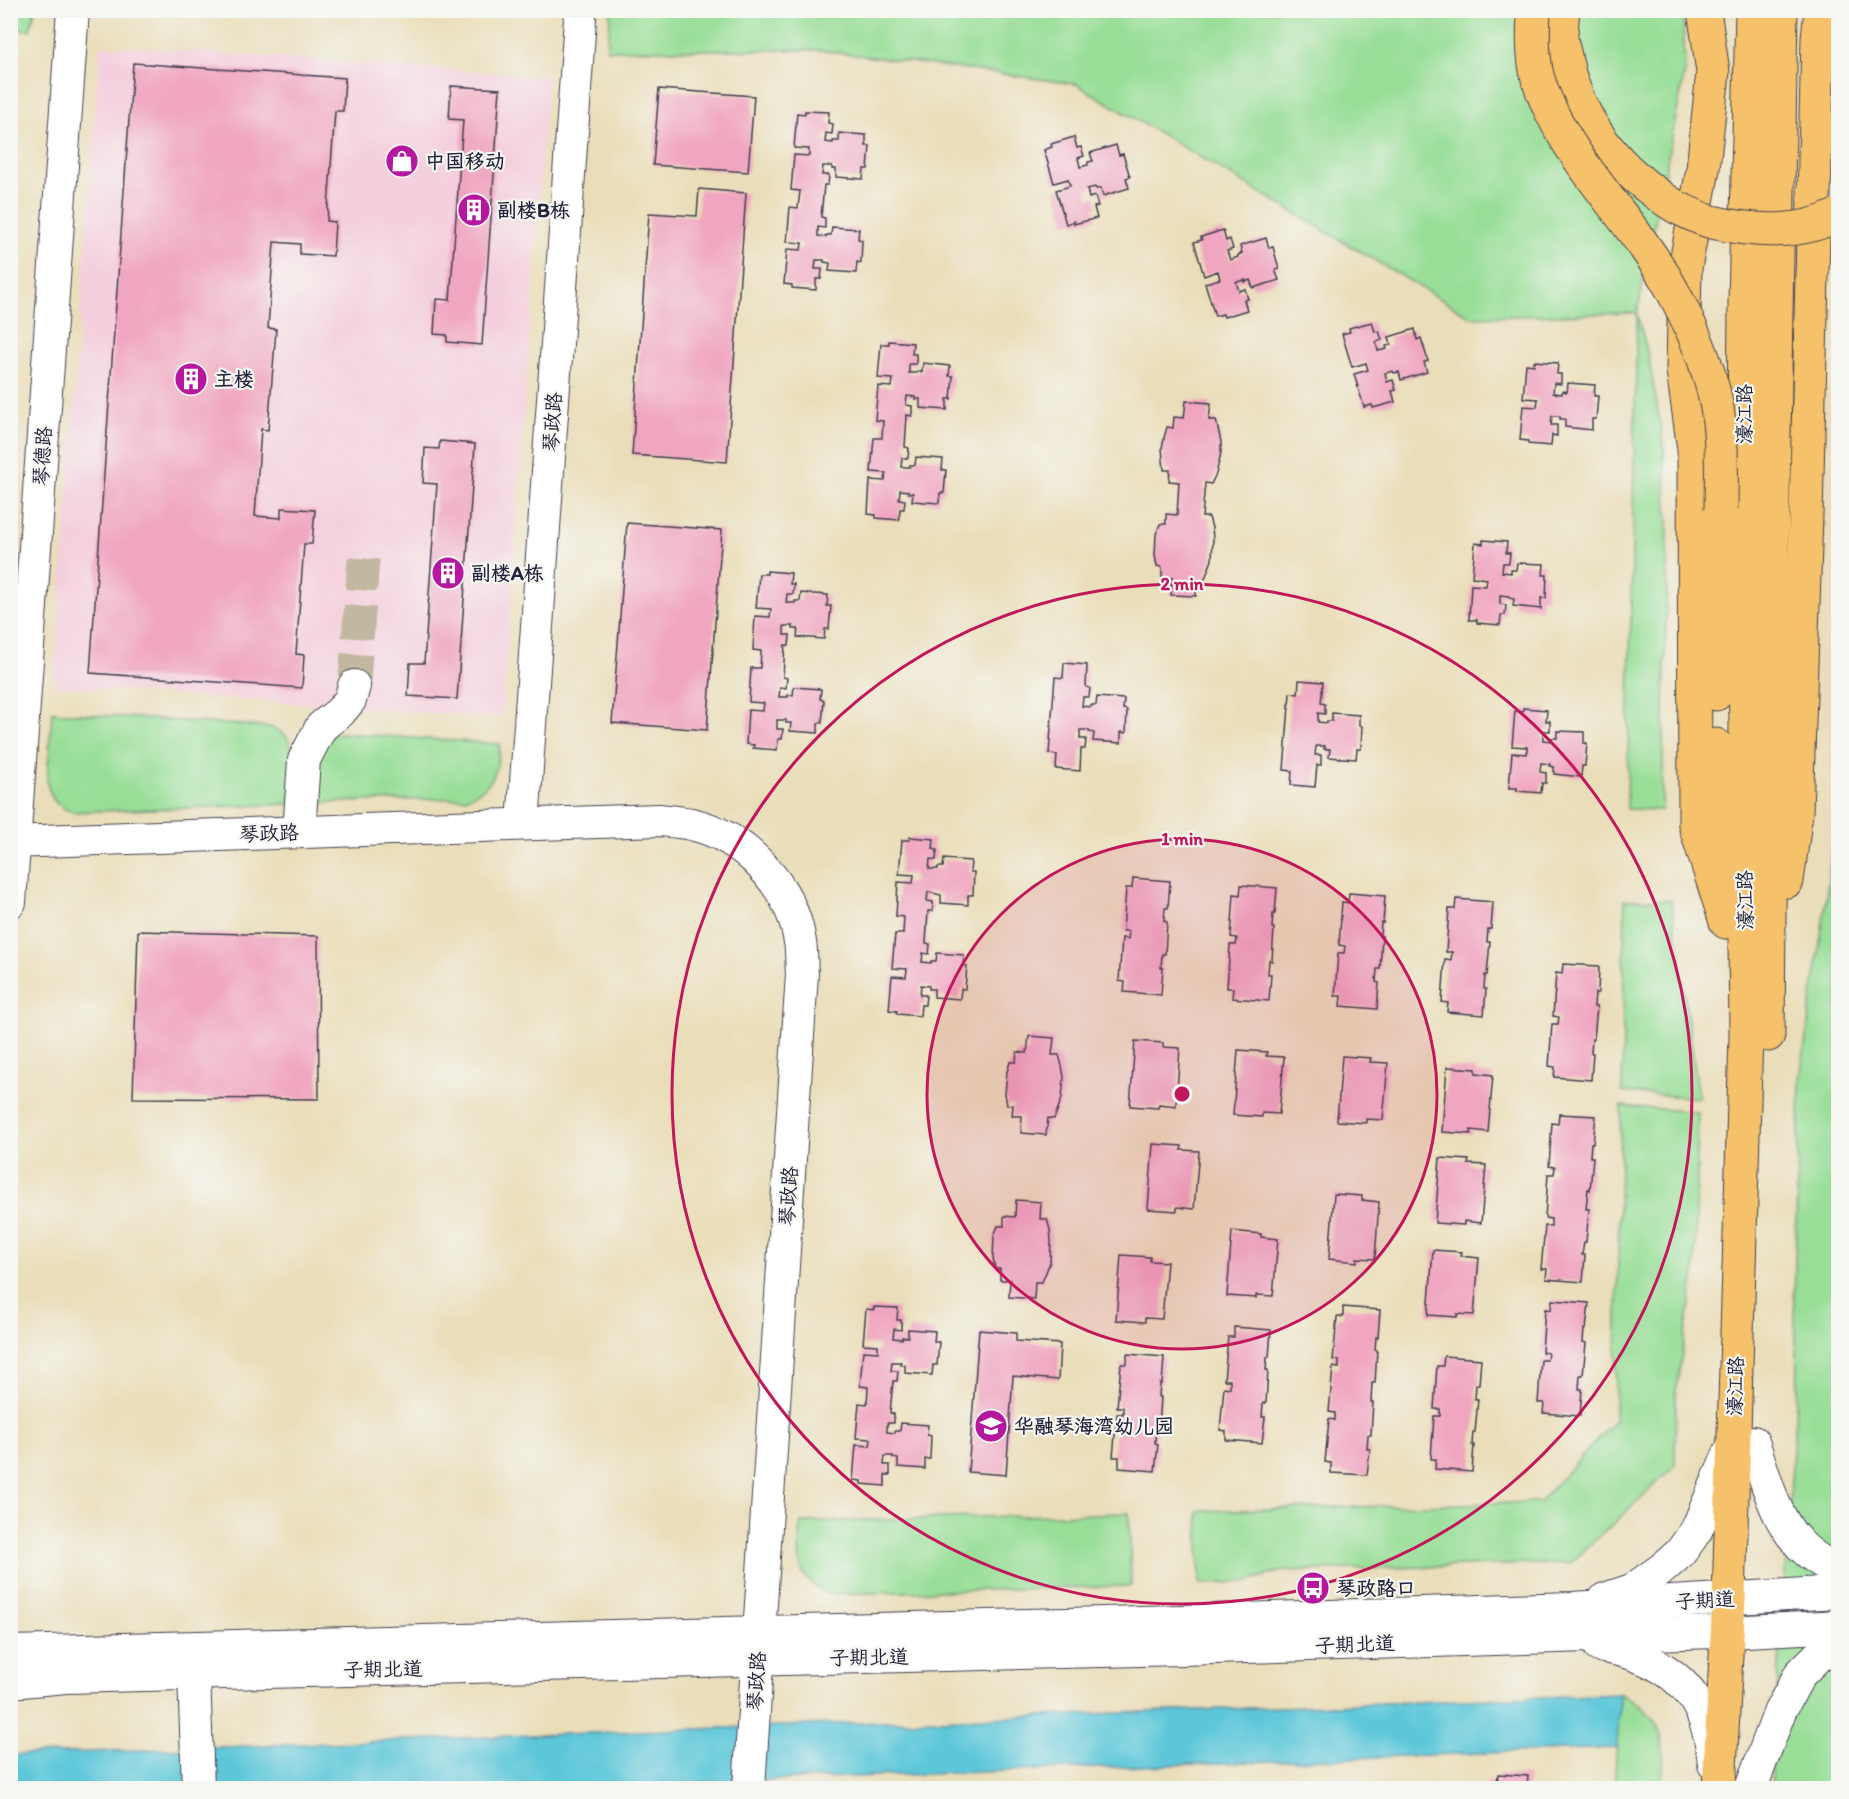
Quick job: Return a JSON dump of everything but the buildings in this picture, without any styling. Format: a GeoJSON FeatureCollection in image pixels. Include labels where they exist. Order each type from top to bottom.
{"type":"FeatureCollection","features":[{"type":"Feature","properties":{"kind":"main road"},"geometry":{"type":"LineString","coordinates":[[1534,10],[1533,41],[1538,77],[1556,123],[1669,284],[1692,330],[1712,384],[1719,420],[1721,509],[1715,738],[1726,922]]}},
{"type":"Feature","properties":{"kind":"main road"},"geometry":{"type":"LineString","coordinates":[[1563,10],[1561,39],[1570,78],[1586,118],[1603,144],[1631,173],[1658,196],[1678,208],[1711,222],[1765,231],[1797,229],[1839,214]]}},
{"type":"Feature","properties":{"kind":"main road"},"geometry":{"type":"LineString","coordinates":[[1704,10],[1713,72]]}},
{"type":"Feature","properties":{"kind":"main road"},"geometry":{"type":"LineString","coordinates":[[1727,10],[1713,72],[1703,169],[1685,268],[1683,370],[1694,449],[1695,825],[1726,922],[1757,1035]]}},
{"type":"Feature","properties":{"kind":"main road","name":"濠江路"},"geometry":{"type":"LineString","coordinates":[[1752,10],[1746,291],[1758,558]]}},
{"type":"Feature","properties":{"kind":"main road","name":"濠江路"},"geometry":{"type":"LineString","coordinates":[[1717,1788],[1737,1631],[1739,1598],[1757,1035],[1758,558],[1781,10]]}},
{"type":"Feature","properties":{"kind":"main road"},"geometry":{"type":"LineString","coordinates":[[1757,1035],[1796,813],[1806,516],[1816,20]]}},
{"type":"Feature","properties":{"kind":"main road","name":"濠江路"},"geometry":{"type":"LineString","coordinates":[[1737,1631],[1741,1788]]}},
{"type":"Feature","properties":{"kind":"street","name":"琴德路"},"geometry":{"type":"LineString","coordinates":[[10,902],[73,10]]}},
{"type":"Feature","properties":{"kind":"street","name":"琴政路"},"geometry":{"type":"LineString","coordinates":[[523,824],[581,14]]}},
{"type":"Feature","properties":{"kind":"street"},"geometry":{"type":"LineString","coordinates":[[299,832],[304,760],[321,727],[340,712],[350,700],[354,686]]}},
{"type":"Feature","properties":{"kind":"street","name":"琴政路"},"geometry":{"type":"LineString","coordinates":[[13,842],[659,820],[692,824],[723,836],[751,855],[774,879],[790,908],[800,941],[802,974],[749,1788]]}},
{"type":"Feature","properties":{"kind":"street"},"geometry":{"type":"LineString","coordinates":[[1743,1443],[1784,1524],[1797,1542],[1815,1558],[1839,1572]]}},
{"type":"Feature","properties":{"kind":"street"},"geometry":{"type":"LineString","coordinates":[[1570,1622],[1632,1590],[1680,1553],[1696,1531],[1743,1443]]}},
{"type":"Feature","properties":{"kind":"street","name":"子期道"},"geometry":{"type":"LineString","coordinates":[[1570,1622],[1739,1598],[1839,1592]]}},
{"type":"Feature","properties":{"kind":"street"},"geometry":{"type":"LineString","coordinates":[[1570,1622],[1657,1665],[1673,1675],[1689,1690],[1705,1718],[1717,1788]]}},
{"type":"Feature","properties":{"kind":"street","name":"子期北道"},"geometry":{"type":"LineString","coordinates":[[10,1682],[66,1677],[758,1646],[1570,1622],[1737,1631]]}},
{"type":"Feature","properties":{"kind":"street","name":"子期道"},"geometry":{"type":"LineString","coordinates":[[1737,1631],[1839,1626]]}},
{"type":"Feature","properties":{"kind":"street","name":"子期北道"},"geometry":{"type":"LineString","coordinates":[[10,1652],[758,1646]]}},
{"type":"Feature","properties":{"kind":"street"},"geometry":{"type":"LineString","coordinates":[[1751,1788],[1780,1711],[1800,1674],[1818,1656],[1839,1646]]}},
{"type":"Feature","properties":{"kind":"street"},"geometry":{"type":"LineString","coordinates":[[194,1673],[198,1788]]}},
{"type":"Feature","properties":{"kind":"shaded area"},"geometry":{"type":"Polygon","coordinates":[[[100,45],[548,77],[502,718],[54,686],[100,45]]]}},
{"type":"Feature","properties":{"kind":"green space"},"geometry":{"type":"Polygon","coordinates":[[[11,10],[35,11],[30,30],[11,29],[11,10]]]}},
{"type":"Feature","properties":{"kind":"green space"},"geometry":{"type":"Polygon","coordinates":[[[611,10],[1677,11],[1683,20],[1685,71],[1637,313],[1471,317],[1076,84],[820,50],[607,50],[611,10]]]}},
{"type":"Feature","properties":{"kind":"green space"},"geometry":{"type":"Polygon","coordinates":[[[1637,313],[1648,355],[1663,439],[1668,525],[1662,810],[1627,809],[1637,313]]]}},
{"type":"Feature","properties":{"kind":"green space"},"geometry":{"type":"Polygon","coordinates":[[[1838,626],[1838,1788],[1771,1788],[1798,1372],[1794,1303],[1800,1079],[1825,908],[1836,812],[1838,626]]]}},
{"type":"Feature","properties":{"kind":"green space"},"geometry":{"type":"Polygon","coordinates":[[[52,712],[270,727],[284,734],[290,743],[293,769],[290,804],[73,812],[67,810],[55,802],[47,782],[52,712]]]}},
{"type":"Feature","properties":{"kind":"green space"},"geometry":{"type":"Polygon","coordinates":[[[333,734],[500,744],[498,763],[493,778],[488,784],[465,798],[312,803],[315,755],[333,734]]]}},
{"type":"Feature","properties":{"kind":"green space"},"geometry":{"type":"Polygon","coordinates":[[[1625,900],[1671,900],[1699,1098],[1622,1092],[1625,900]]]}},
{"type":"Feature","properties":{"kind":"green space"},"geometry":{"type":"Polygon","coordinates":[[[1621,1106],[1698,1112],[1695,1273],[1676,1390],[1675,1466],[1571,1563],[1283,1571],[1244,1582],[1200,1584],[1198,1511],[1539,1502],[1615,1421],[1621,1106]]]}},
{"type":"Feature","properties":{"kind":"green space"},"geometry":{"type":"Polygon","coordinates":[[[1129,1513],[1131,1586],[830,1594],[809,1581],[804,1574],[799,1556],[801,1522],[1129,1513]]]}},
{"type":"Feature","properties":{"kind":"green space"},"geometry":{"type":"Polygon","coordinates":[[[1620,1694],[1647,1711],[1660,1732],[1663,1757],[1662,1788],[1614,1788],[1620,1694]]]}},
{"type":"Feature","properties":{"kind":"water"},"geometry":{"type":"Polygon","coordinates":[[[1838,1689],[1838,1788],[1835,1788],[1835,1734],[1831,1691],[1838,1689]]]}},
{"type":"Feature","properties":{"kind":"water"},"geometry":{"type":"Polygon","coordinates":[[[1620,1694],[1617,1748],[564,1788],[11,1788],[10,1755],[1620,1694]]]}},
{"type":"Feature","properties":{"kind":"tunnel"},"geometry":{"type":"LineString","coordinates":[[354,686],[364,553]]}},
{"type":"Feature","properties":{"kind":"place","name":"中国移动"},"geometry":{"type":"Point","coordinates":[402,161]}},
{"type":"Feature","properties":{"kind":"place","name":"副楼B栋"},"geometry":{"type":"Point","coordinates":[474,210]}},
{"type":"Feature","properties":{"kind":"place","name":"主楼"},"geometry":{"type":"Point","coordinates":[191,379]}},
{"type":"Feature","properties":{"kind":"place","name":"副楼A栋"},"geometry":{"type":"Point","coordinates":[448,573]}},
{"type":"Feature","properties":{"kind":"place","name":"华融琴海湾幼儿园"},"geometry":{"type":"Point","coordinates":[991,1426]}},
{"type":"Feature","properties":{"kind":"place","name":"琴政路口"},"geometry":{"type":"Point","coordinates":[1313,1588]}}]}
